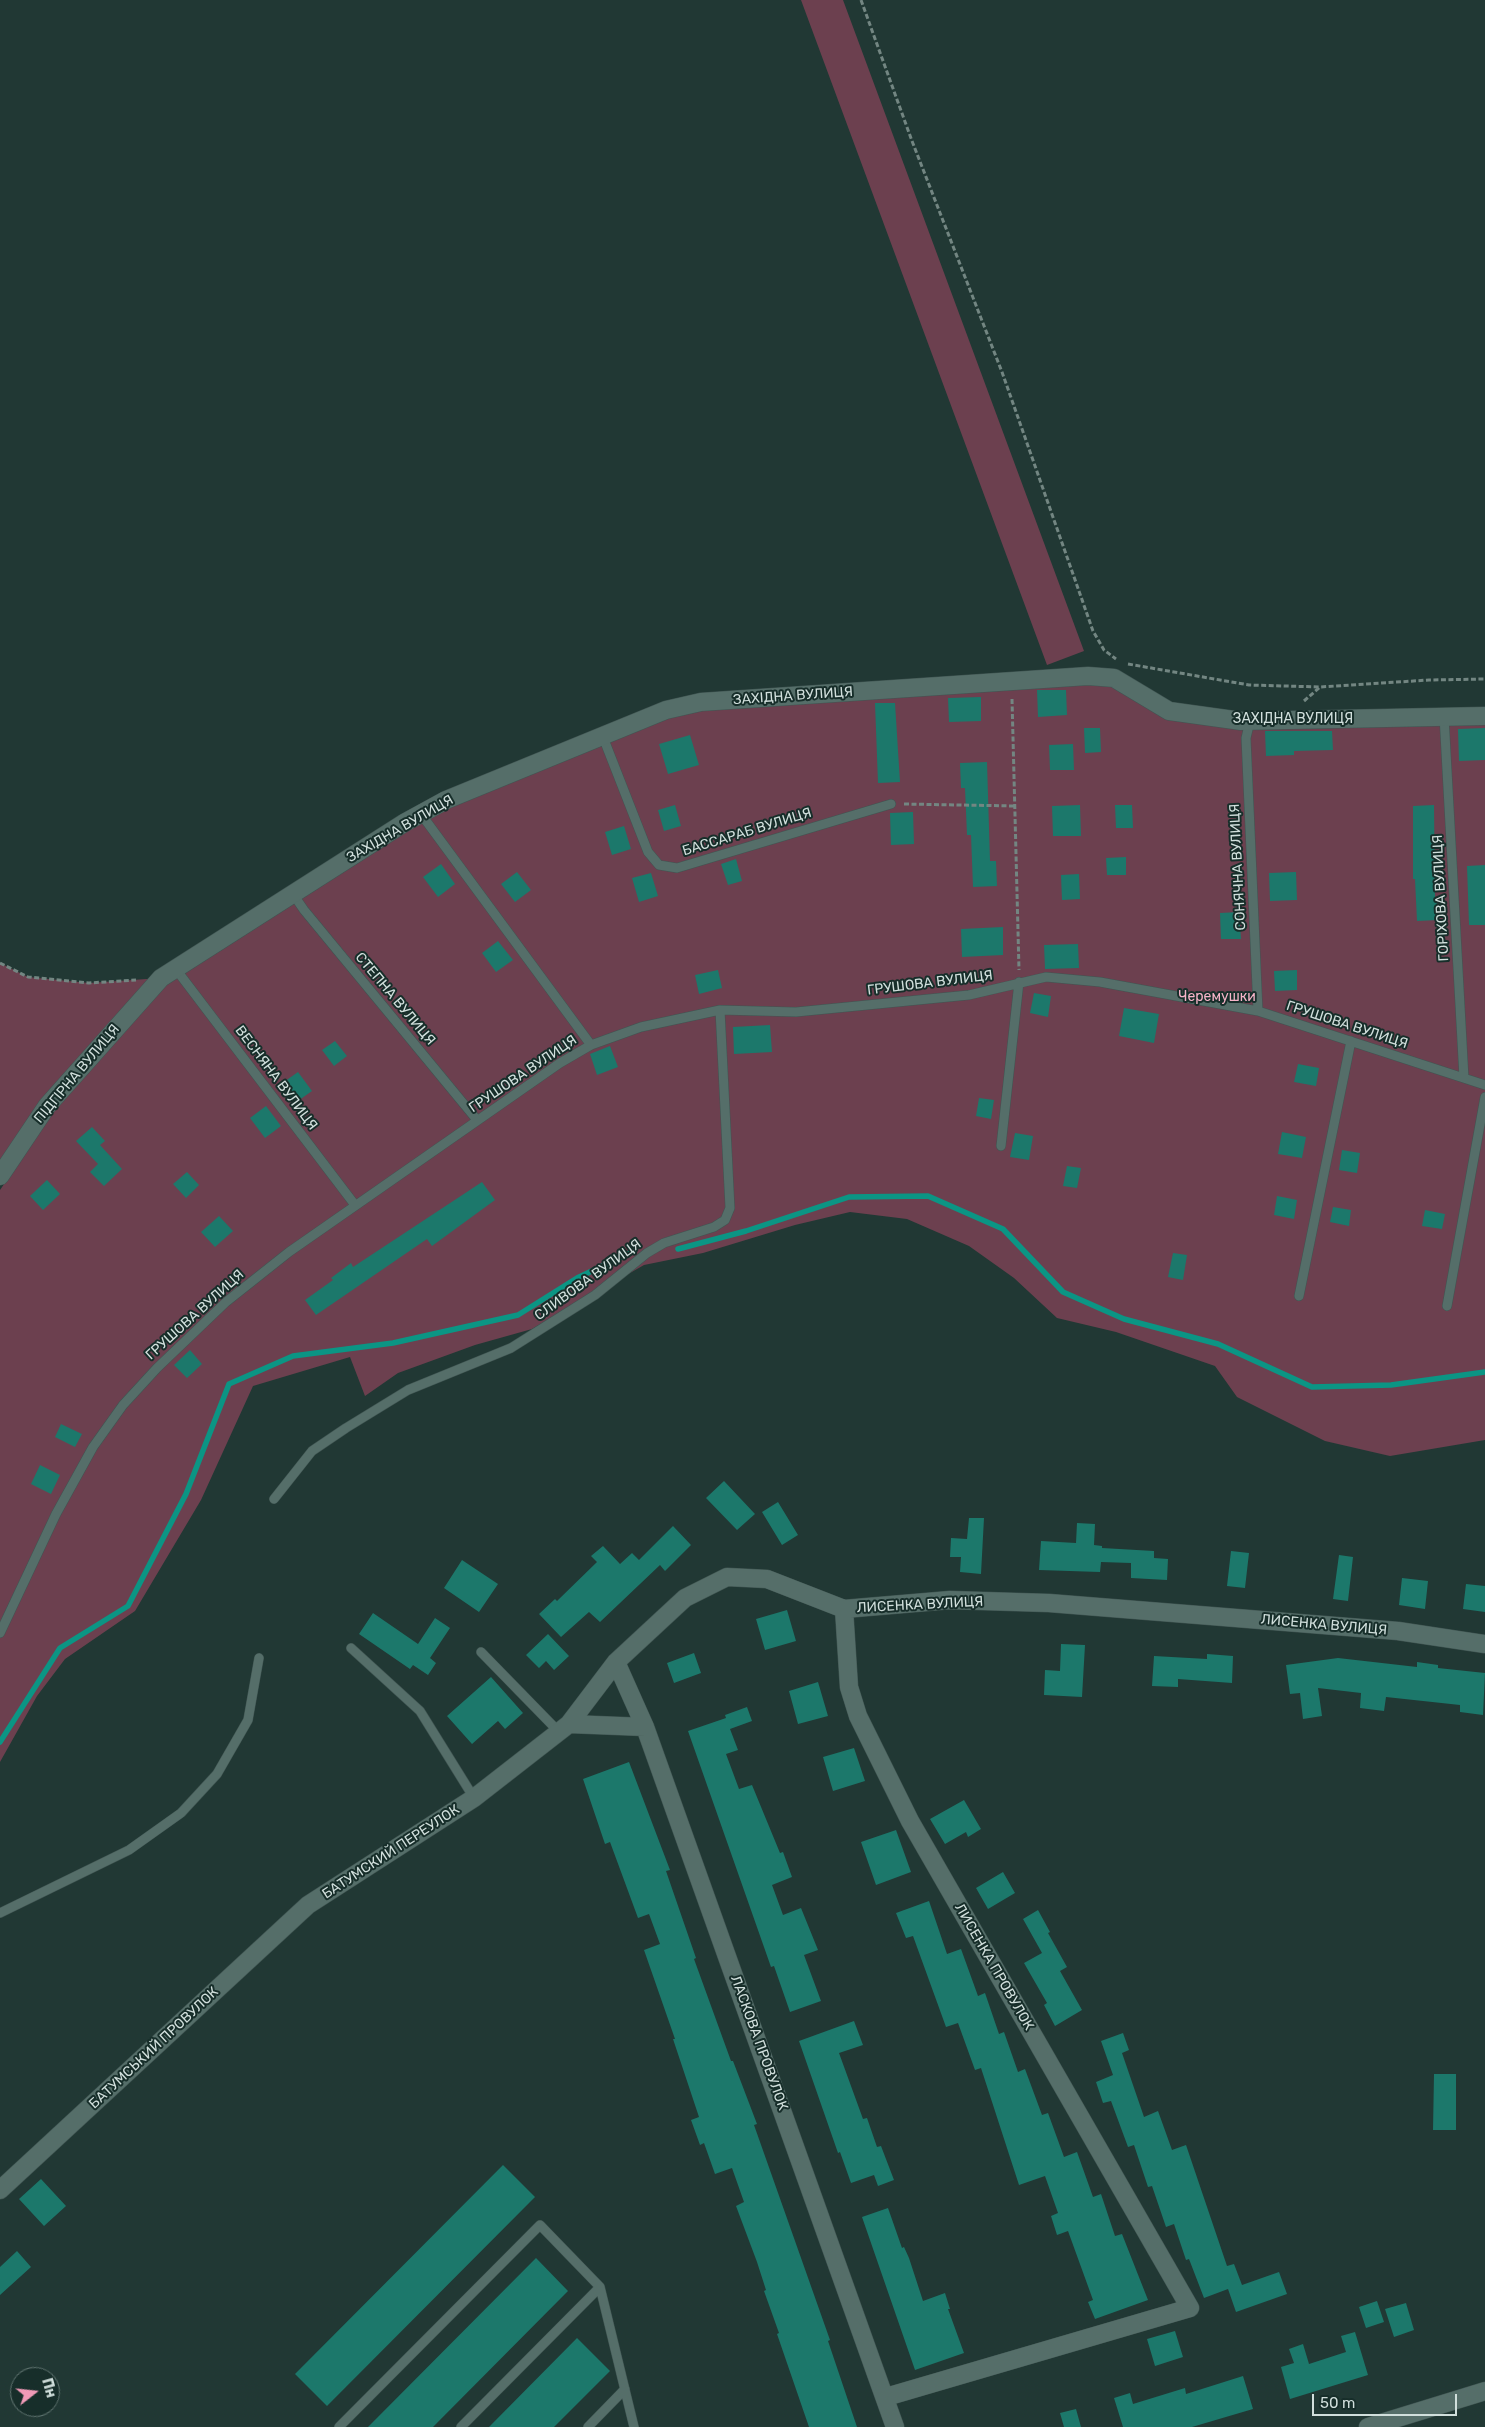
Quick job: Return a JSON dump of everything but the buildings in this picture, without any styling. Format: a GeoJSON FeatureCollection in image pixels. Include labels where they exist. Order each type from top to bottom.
{"type":"FeatureCollection","features":[{"type":"Feature","properties":{"kind":"street","name":"ЗАХІДНА ВУЛИЦЯ"},"geometry":{"type":"LineString","coordinates":[[168,973],[446,800],[604,737],[666,710],[701,702],[1088,676],[1114,678],[1169,711],[1250,721],[1485,716]]}},
{"type":"Feature","properties":{"kind":"street","name":"ПІДГІРНА ВУЛИЦЯ"},"geometry":{"type":"LineString","coordinates":[[0,1176],[47,1106],[168,973]]}},
{"type":"Feature","properties":{"kind":"street","name":"ЛИСЕНКА ВУЛИЦЯ"},"geometry":{"type":"LineString","coordinates":[[474,1798],[564,1728],[616,1662],[685,1598],[727,1577],[767,1580],[844,1609],[950,1600],[1050,1602],[1398,1631],[1485,1644]]}},
{"type":"Feature","properties":{"kind":"street","name":"ЛИСЕНКА ПРОВУЛОК"},"geometry":{"type":"LineString","coordinates":[[844,1609],[849,1687],[858,1716],[910,1820],[1190,2308],[886,2397]]}},
{"type":"Feature","properties":{"kind":"street","name":"ЛАСКОВА ПРОВУЛОК"},"geometry":{"type":"LineString","coordinates":[[616,1662],[645,1727],[886,2397],[895,2427]]}},
{"type":"Feature","properties":{"kind":"street"},"geometry":{"type":"LineString","coordinates":[[564,1728],[645,1727]]}},
{"type":"Feature","properties":{"kind":"street","name":"БАТУМСКИЙ ПЕРЕУЛОК"},"geometry":{"type":"LineString","coordinates":[[308,1905],[474,1798]]}},
{"type":"Feature","properties":{"kind":"street","name":"БАТУМСЬКИЙ ПРОВУЛОК"},"geometry":{"type":"LineString","coordinates":[[0,2190],[308,1905]]}},
{"type":"Feature","properties":{"kind":"street"},"geometry":{"type":"LineString","coordinates":[[1368,2427],[1485,2391]]}},
{"type":"Feature","properties":{"kind":"lane","name":"ГОРІХОВА ВУЛИЦЯ"},"geometry":{"type":"LineString","coordinates":[[1444,716],[1464,1078]]}},
{"type":"Feature","properties":{"kind":"lane","name":"СОНЯЧНА ВУЛИЦЯ"},"geometry":{"type":"LineString","coordinates":[[1250,721],[1246,738],[1258,1011]]}},
{"type":"Feature","properties":{"kind":"lane","name":"БАССАРАБ ВУЛИЦЯ"},"geometry":{"type":"LineString","coordinates":[[604,737],[648,852],[659,865],[677,868],[891,804]]}},
{"type":"Feature","properties":{"kind":"lane"},"geometry":{"type":"LineString","coordinates":[[421,814],[591,1045]]}},
{"type":"Feature","properties":{"kind":"lane","name":"СТЕПНА ВУЛИЦЯ"},"geometry":{"type":"LineString","coordinates":[[293,894],[304,910],[477,1120]]}},
{"type":"Feature","properties":{"kind":"lane","name":"ВЕСНЯНА ВУЛИЦЯ"},"geometry":{"type":"LineString","coordinates":[[168,973],[355,1205]]}},
{"type":"Feature","properties":{"kind":"lane","name":"ГРУШОВА ВУЛИЦЯ"},"geometry":{"type":"LineString","coordinates":[[0,1634],[61,1506],[93,1447],[123,1406],[157,1368],[226,1302],[289,1252],[560,1063],[591,1045],[641,1027],[720,1010],[796,1012],[969,995],[1046,977],[1100,982],[1258,1011],[1485,1085]]}},
{"type":"Feature","properties":{"kind":"lane"},"geometry":{"type":"LineString","coordinates":[[1001,1146],[1019,982]]}},
{"type":"Feature","properties":{"kind":"lane","name":"СЛИВОВА ВУЛИЦЯ"},"geometry":{"type":"LineString","coordinates":[[274,1499],[312,1451],[346,1428],[408,1390],[511,1348],[595,1295],[647,1253],[664,1243],[714,1226],[725,1220],[730,1208],[720,1010]]}},
{"type":"Feature","properties":{"kind":"lane"},"geometry":{"type":"LineString","coordinates":[[1299,1296],[1351,1041]]}},
{"type":"Feature","properties":{"kind":"lane"},"geometry":{"type":"LineString","coordinates":[[1447,1306],[1485,1097]]}},
{"type":"Feature","properties":{"kind":"lane"},"geometry":{"type":"LineString","coordinates":[[352,1648],[420,1711],[474,1798]]}},
{"type":"Feature","properties":{"kind":"lane"},"geometry":{"type":"LineString","coordinates":[[481,1652],[564,1728]]}},
{"type":"Feature","properties":{"kind":"lane"},"geometry":{"type":"LineString","coordinates":[[0,1913],[129,1850],[181,1813],[217,1774],[248,1720],[259,1658]]}},
{"type":"Feature","properties":{"kind":"lane"},"geometry":{"type":"LineString","coordinates":[[339,2427],[540,2225],[600,2287],[634,2427]]}},
{"type":"Feature","properties":{"kind":"lane"},"geometry":{"type":"LineString","coordinates":[[461,2427],[600,2287]]}},
{"type":"Feature","properties":{"kind":"lane"},"geometry":{"type":"LineString","coordinates":[[588,2427],[625,2389]]}},
{"type":"Feature","properties":{"kind":"path"},"geometry":{"type":"LineString","coordinates":[[861,0],[912,141],[1002,372],[1093,631],[1104,650],[1122,663],[1249,685],[1320,687],[1429,680],[1485,679]]}},
{"type":"Feature","properties":{"kind":"path"},"geometry":{"type":"LineString","coordinates":[[1012,681],[1019,982]]}},
{"type":"Feature","properties":{"kind":"path"},"geometry":{"type":"LineString","coordinates":[[891,804],[1015,806]]}},
{"type":"Feature","properties":{"kind":"path"},"geometry":{"type":"LineString","coordinates":[[0,963],[28,977],[89,983],[168,973]]}},
{"type":"Feature","properties":{"kind":"green space"},"geometry":{"type":"Polygon","coordinates":[[[801,0],[843,0],[1084,651],[1047,665],[801,0]]]}},
{"type":"Feature","properties":{"kind":"green space","name":"Черемушки"},"geometry":{"type":"Polygon","coordinates":[[[1087,683],[1112,686],[1166,718],[1241,730],[1485,723],[1485,1440],[1390,1456],[1325,1441],[1237,1397],[1215,1366],[1116,1332],[1057,1318],[1014,1278],[969,1246],[907,1219],[850,1212],[795,1225],[703,1253],[644,1265],[532,1329],[475,1345],[398,1373],[365,1396],[350,1357],[253,1386],[201,1500],[135,1611],[65,1659],[37,1696],[0,1762],[0,1190],[54,1110],[168,983],[406,830],[448,807],[601,746],[665,718],[699,709],[1087,683]]]}},
{"type":"Feature","properties":{"kind":"green space"},"geometry":{"type":"Polygon","coordinates":[[[0,963],[28,977],[89,983],[161,978],[0,1176],[0,963]]]}},
{"type":"Feature","properties":{"kind":"waterway"},"geometry":{"type":"LineString","coordinates":[[678,1249],[746,1231],[849,1197],[928,1196],[1003,1229],[1063,1292],[1124,1319],[1218,1344],[1312,1387],[1391,1385],[1485,1372]]}},
{"type":"Feature","properties":{"kind":"waterway"},"geometry":{"type":"LineString","coordinates":[[0,1742],[60,1648],[128,1606],[186,1494],[229,1384],[293,1356],[393,1343],[518,1315],[577,1278],[634,1251]]}}]}
